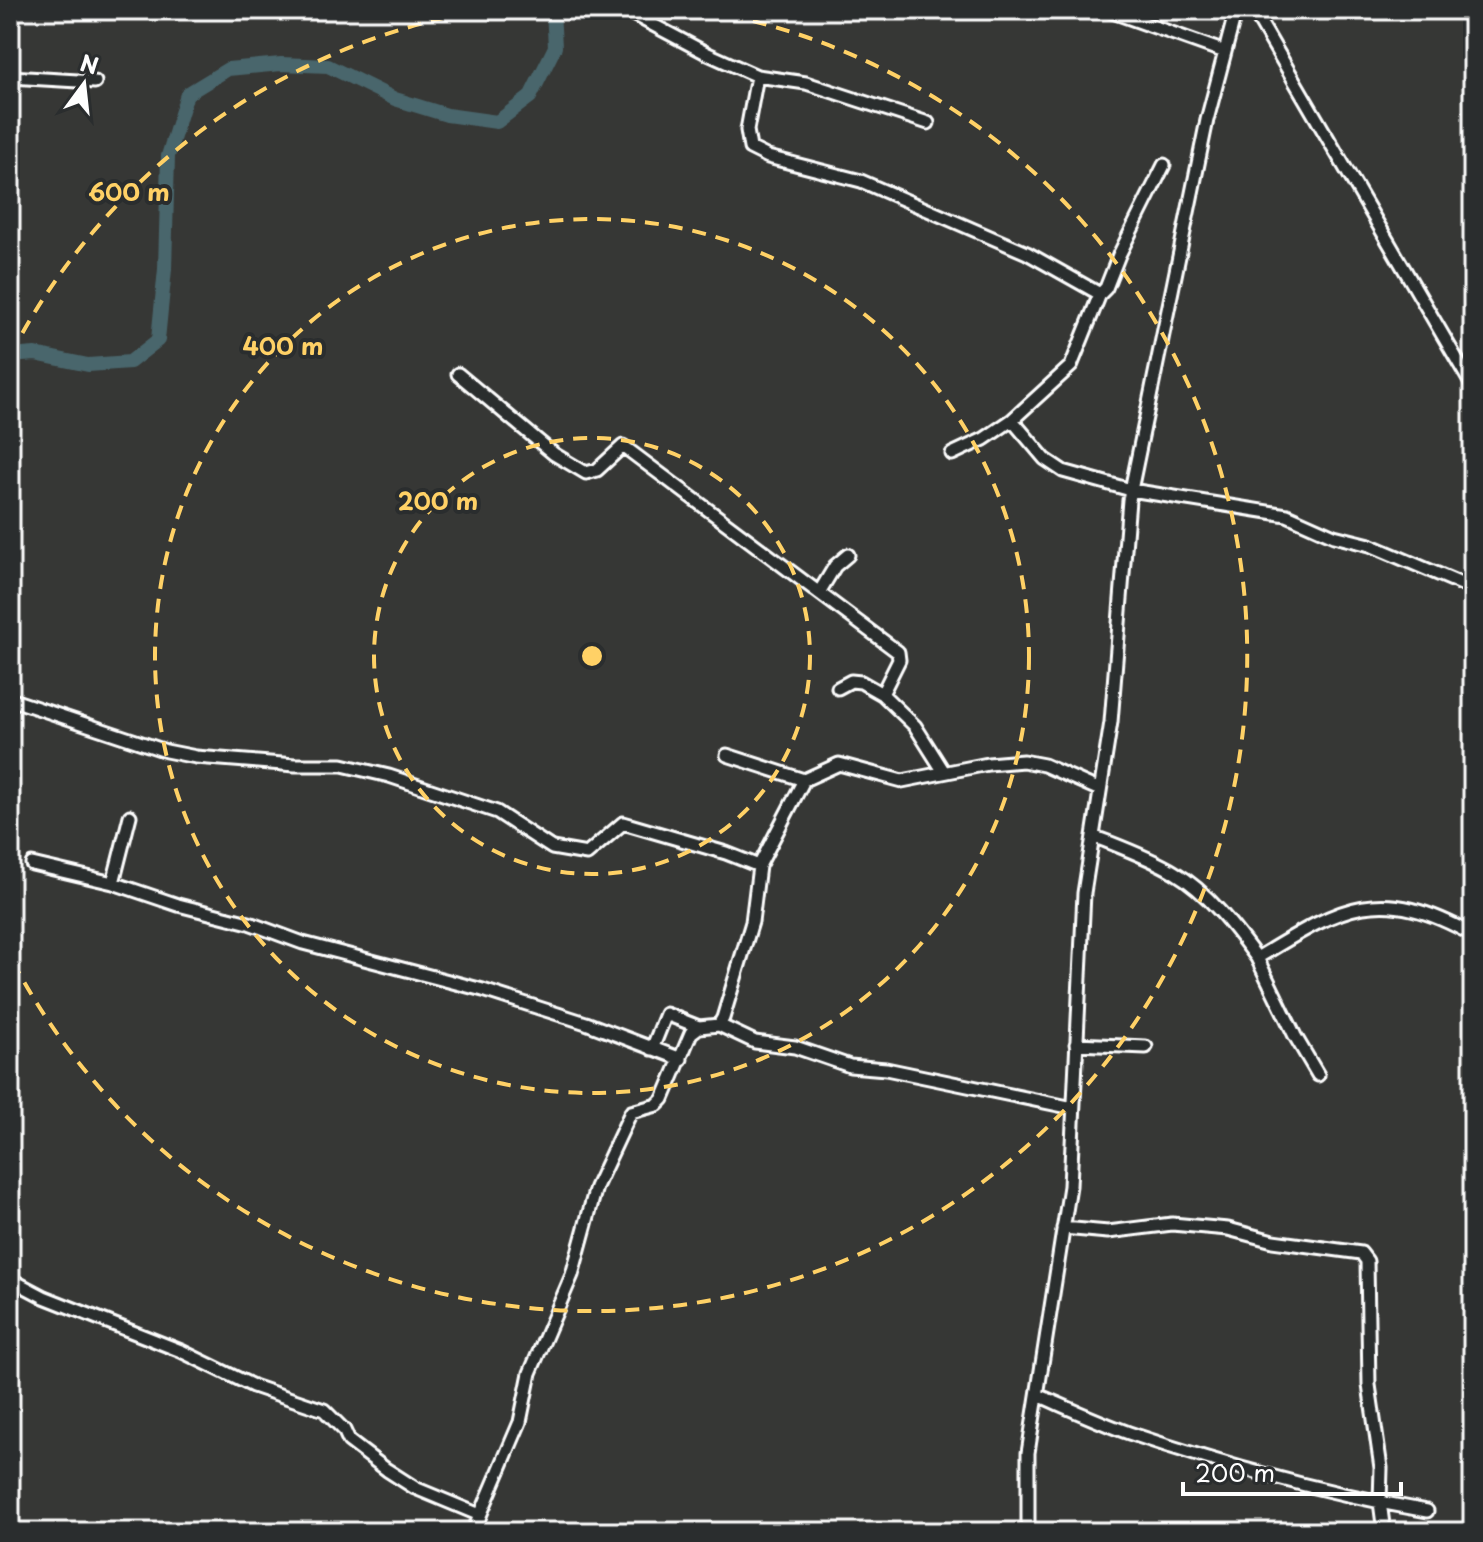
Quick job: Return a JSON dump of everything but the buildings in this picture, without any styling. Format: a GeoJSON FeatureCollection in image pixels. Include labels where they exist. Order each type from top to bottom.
{"type":"FeatureCollection","features":[{"type":"Feature","properties":{"kind":"street"},"geometry":{"type":"LineString","coordinates":[[625,10],[757,76],[806,83],[928,123]]}},
{"type":"Feature","properties":{"kind":"street"},"geometry":{"type":"LineString","coordinates":[[1107,10],[1225,52]]}},
{"type":"Feature","properties":{"kind":"street"},"geometry":{"type":"LineString","coordinates":[[1028,1532],[1028,1453],[1070,1186],[1084,893],[1111,722],[1131,490],[1207,120],[1236,10]]}},
{"type":"Feature","properties":{"kind":"street"},"geometry":{"type":"LineString","coordinates":[[1253,10],[1473,387]]}},
{"type":"Feature","properties":{"kind":"street"},"geometry":{"type":"LineString","coordinates":[[757,76],[747,130],[750,148],[768,157],[861,181],[1027,253],[1100,294]]}},
{"type":"Feature","properties":{"kind":"street"},"geometry":{"type":"LineString","coordinates":[[10,77],[95,82]]}},
{"type":"Feature","properties":{"kind":"street"},"geometry":{"type":"LineString","coordinates":[[952,454],[984,439],[1012,420],[1071,366],[1100,294],[1106,288],[1164,165]]}},
{"type":"Feature","properties":{"kind":"street"},"geometry":{"type":"LineString","coordinates":[[458,374],[554,454],[586,473],[597,470],[623,446],[820,591],[898,652],[899,660],[882,694]]}},
{"type":"Feature","properties":{"kind":"street"},"geometry":{"type":"LineString","coordinates":[[1012,420],[1045,459],[1063,471],[1131,490],[1287,515],[1334,536],[1370,545],[1473,589]]}},
{"type":"Feature","properties":{"kind":"street"},"geometry":{"type":"LineString","coordinates":[[820,591],[835,566],[848,555]]}},
{"type":"Feature","properties":{"kind":"street"},"geometry":{"type":"LineString","coordinates":[[838,688],[851,681],[861,682],[882,694],[915,726],[944,772]]}},
{"type":"Feature","properties":{"kind":"street"},"geometry":{"type":"LineString","coordinates":[[10,699],[166,751],[196,757],[295,765],[342,765],[389,776],[497,812],[552,848],[587,854],[623,823],[726,853],[759,866]]}},
{"type":"Feature","properties":{"kind":"street"},"geometry":{"type":"LineString","coordinates":[[727,755],[804,780]]}},
{"type":"Feature","properties":{"kind":"street"},"geometry":{"type":"LineString","coordinates":[[719,1025],[752,922],[759,866],[804,780],[839,764],[902,781],[988,764],[1023,761],[1044,765],[1100,790]]}},
{"type":"Feature","properties":{"kind":"street"},"geometry":{"type":"LineString","coordinates":[[113,883],[130,816]]}},
{"type":"Feature","properties":{"kind":"street"},"geometry":{"type":"LineString","coordinates":[[1093,836],[1177,873],[1221,913],[1257,958],[1318,1075]]}},
{"type":"Feature","properties":{"kind":"street"},"geometry":{"type":"LineString","coordinates":[[32,864],[113,883],[178,905],[249,923],[303,943],[395,965],[536,1006],[681,1059]]}},
{"type":"Feature","properties":{"kind":"street"},"geometry":{"type":"LineString","coordinates":[[1257,958],[1353,907],[1377,905],[1410,909],[1443,918],[1473,935]]}},
{"type":"Feature","properties":{"kind":"street"},"geometry":{"type":"LineString","coordinates":[[652,1049],[666,1014],[699,1027],[719,1025],[755,1042],[795,1047],[850,1066],[886,1069],[1073,1108]]}},
{"type":"Feature","properties":{"kind":"street"},"geometry":{"type":"LineString","coordinates":[[473,1532],[520,1422],[530,1373],[572,1275],[596,1187],[608,1160],[631,1112],[657,1105],[663,1099],[691,1033],[699,1027]]}},
{"type":"Feature","properties":{"kind":"street"},"geometry":{"type":"LineString","coordinates":[[1076,1044],[1146,1047]]}},
{"type":"Feature","properties":{"kind":"street"},"geometry":{"type":"LineString","coordinates":[[1063,1228],[1108,1232],[1172,1224],[1228,1229],[1273,1241],[1361,1253],[1367,1261],[1369,1385],[1381,1468],[1380,1502],[1384,1532]]}},
{"type":"Feature","properties":{"kind":"street"},"geometry":{"type":"LineString","coordinates":[[10,1279],[44,1297],[181,1351],[253,1386],[324,1410],[344,1430],[349,1441],[387,1470],[415,1488],[480,1515]]}},
{"type":"Feature","properties":{"kind":"street"},"geometry":{"type":"LineString","coordinates":[[1038,1395],[1127,1432],[1276,1477],[1427,1511]]}},
{"type":"Feature","properties":{"kind":"waterway"},"geometry":{"type":"LineString","coordinates":[[10,356],[35,354],[88,365],[130,362],[158,340],[165,269],[168,156],[187,94],[228,69],[281,64],[328,66],[395,99],[447,115],[497,122],[530,97],[555,47],[553,10]]}}]}
